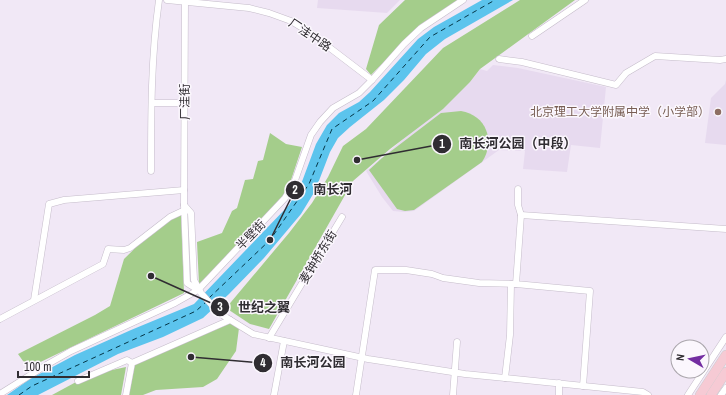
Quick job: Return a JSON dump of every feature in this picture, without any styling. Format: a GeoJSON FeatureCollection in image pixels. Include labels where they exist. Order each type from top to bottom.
{"type":"FeatureCollection","features":[{"type":"Feature","properties":{"kind":"highway"},"geometry":{"type":"LineString","coordinates":[[701,394],[726,355]]}},
{"type":"Feature","properties":{"kind":"highway"},"geometry":{"type":"LineString","coordinates":[[711,395],[726,372]]}},
{"type":"Feature","properties":{"kind":"street"},"geometry":{"type":"LineString","coordinates":[[150,171],[154,34],[159,0]]}},
{"type":"Feature","properties":{"kind":"street","name":"厂洼中路"},"geometry":{"type":"LineString","coordinates":[[167,0],[249,8],[292,20],[372,80]]}},
{"type":"Feature","properties":{"kind":"street","name":"半壁街"},"geometry":{"type":"LineString","coordinates":[[0,394],[71,351],[200,292],[285,198],[294,183],[311,135],[320,122],[333,108],[358,93],[372,80],[404,44],[421,28],[463,0]]}},
{"type":"Feature","properties":{"kind":"street"},"geometry":{"type":"LineString","coordinates":[[532,36],[585,0]]}},
{"type":"Feature","properties":{"kind":"street","name":"厂洼街"},"geometry":{"type":"LineString","coordinates":[[185,1],[184,207],[188,283],[200,292]]}},
{"type":"Feature","properties":{"kind":"street"},"geometry":{"type":"LineString","coordinates":[[499,59],[522,62],[616,85],[626,73],[655,56],[720,60],[726,59]]}},
{"type":"Feature","properties":{"kind":"street"},"geometry":{"type":"LineString","coordinates":[[152,103],[184,103]]}},
{"type":"Feature","properties":{"kind":"street"},"geometry":{"type":"LineString","coordinates":[[505,378],[521,215],[518,205],[518,189]]}},
{"type":"Feature","properties":{"kind":"street"},"geometry":{"type":"LineString","coordinates":[[34,300],[49,204],[64,200],[184,190]]}},
{"type":"Feature","properties":{"kind":"street"},"geometry":{"type":"LineString","coordinates":[[0,318],[103,264],[108,249],[124,250],[130,248],[184,207]]}},
{"type":"Feature","properties":{"kind":"street"},"geometry":{"type":"LineString","coordinates":[[521,215],[726,229]]}},
{"type":"Feature","properties":{"kind":"street","name":"麦钟桥东街"},"geometry":{"type":"LineString","coordinates":[[270,338],[342,217]]}},
{"type":"Feature","properties":{"kind":"street"},"geometry":{"type":"LineString","coordinates":[[356,395],[375,270],[406,270],[432,274],[443,278],[479,283],[514,284],[590,291],[583,386]]}},
{"type":"Feature","properties":{"kind":"street"},"geometry":{"type":"LineString","coordinates":[[200,292],[219,313],[253,334],[270,338],[362,358],[455,372],[643,392],[648,395]]}},
{"type":"Feature","properties":{"kind":"street"},"geometry":{"type":"LineString","coordinates":[[132,363],[230,320]]}},
{"type":"Feature","properties":{"kind":"street"},"geometry":{"type":"LineString","coordinates":[[688,395],[726,337]]}},
{"type":"Feature","properties":{"kind":"street"},"geometry":{"type":"LineString","coordinates":[[274,395],[284,341]]}},
{"type":"Feature","properties":{"kind":"street"},"geometry":{"type":"LineString","coordinates":[[453,395],[457,342]]}},
{"type":"Feature","properties":{"kind":"street"},"geometry":{"type":"LineString","coordinates":[[78,381],[127,360],[132,363]]}},
{"type":"Feature","properties":{"kind":"street"},"geometry":{"type":"LineString","coordinates":[[126,395],[132,363]]}},
{"type":"Feature","properties":{"kind":"street"},"geometry":{"type":"LineString","coordinates":[[559,395],[560,384]]}},
{"type":"Feature","properties":{"kind":"street"},"geometry":{"type":"LineString","coordinates":[[721,395],[726,388]]}},
{"type":"Feature","properties":{"kind":"shaded area"},"geometry":{"type":"Polygon","coordinates":[[[318,0],[400,0],[387,13],[317,8],[318,0]]]}},
{"type":"Feature","properties":{"kind":"shaded area"},"geometry":{"type":"Polygon","coordinates":[[[493,65],[518,68],[606,87],[600,148],[571,145],[567,172],[523,169],[525,151],[499,150],[414,211],[393,211],[382,197],[366,171],[470,82],[480,69],[487,71],[493,65]]]}},
{"type":"Feature","properties":{"kind":"shaded area","name":"北京理工大学附属中学（小学部）"},"geometry":{"type":"Polygon","coordinates":[[[726,80],[726,145],[705,143],[711,98],[725,84],[726,80]]]}},
{"type":"Feature","properties":{"kind":"green space"},"geometry":{"type":"Polygon","coordinates":[[[405,0],[458,0],[420,25],[371,75],[366,69],[379,25],[405,0]]]}},
{"type":"Feature","properties":{"kind":"green space"},"geometry":{"type":"Polygon","coordinates":[[[520,0],[575,0],[480,69],[470,82],[443,109],[390,149],[353,181],[269,329],[250,324],[226,308],[289,233],[312,203],[328,177],[343,146],[366,129],[443,48],[520,0]]]}},
{"type":"Feature","properties":{"kind":"green space"},"geometry":{"type":"Polygon","coordinates":[[[461,111],[470,113],[477,118],[486,130],[488,146],[482,162],[414,210],[405,211],[397,209],[369,170],[382,158],[441,113],[461,111]]]}},
{"type":"Feature","properties":{"kind":"green space"},"geometry":{"type":"Polygon","coordinates":[[[270,133],[286,144],[302,147],[289,186],[276,206],[199,284],[197,242],[222,233],[232,211],[237,208],[245,180],[253,179],[258,161],[263,160],[270,133]]]}},
{"type":"Feature","properties":{"kind":"green space"},"geometry":{"type":"Polygon","coordinates":[[[170,214],[181,214],[184,293],[28,368],[18,354],[110,306],[124,259],[170,214]]]}},
{"type":"Feature","properties":{"kind":"green space"},"geometry":{"type":"Polygon","coordinates":[[[231,323],[239,328],[236,351],[217,379],[203,387],[156,390],[143,395],[129,395],[135,364],[231,323]]]}},
{"type":"Feature","properties":{"kind":"green space"},"geometry":{"type":"Polygon","coordinates":[[[126,367],[121,395],[52,395],[89,375],[126,367]]]}},
{"type":"Feature","properties":{"kind":"water"},"geometry":{"type":"Polygon","coordinates":[[[482,0],[513,0],[445,39],[426,54],[404,80],[384,100],[338,138],[330,152],[315,191],[301,214],[264,258],[203,318],[163,337],[118,354],[38,395],[7,395],[30,379],[75,355],[194,304],[289,205],[300,187],[316,144],[327,125],[339,113],[359,102],[370,92],[418,39],[434,27],[482,0]]]}},
{"type":"Feature","properties":{"kind":"ferry route"},"geometry":{"type":"LineString","coordinates":[[209,298],[270,240],[309,184],[332,129],[373,101],[430,37],[495,0]]}},
{"type":"Feature","properties":{"kind":"ferry route"},"geometry":{"type":"LineString","coordinates":[[19,395],[32,386],[196,311],[206,302]]}},
{"type":"Feature","properties":{"kind":"place","name":"北京理工大学附属中学（小学部）"},"geometry":{"type":"Point","coordinates":[718,112]}},
{"type":"Feature","properties":{"kind":"place","name":"南长河公园（中段）"},"geometry":{"type":"Point","coordinates":[357,160]}},
{"type":"Feature","properties":{"kind":"place","name":"南长河"},"geometry":{"type":"Point","coordinates":[270,240]}},
{"type":"Feature","properties":{"kind":"place","name":"世纪之翼"},"geometry":{"type":"Point","coordinates":[151,276]}},
{"type":"Feature","properties":{"kind":"place","name":"南长河公园"},"geometry":{"type":"Point","coordinates":[191,357]}}]}
